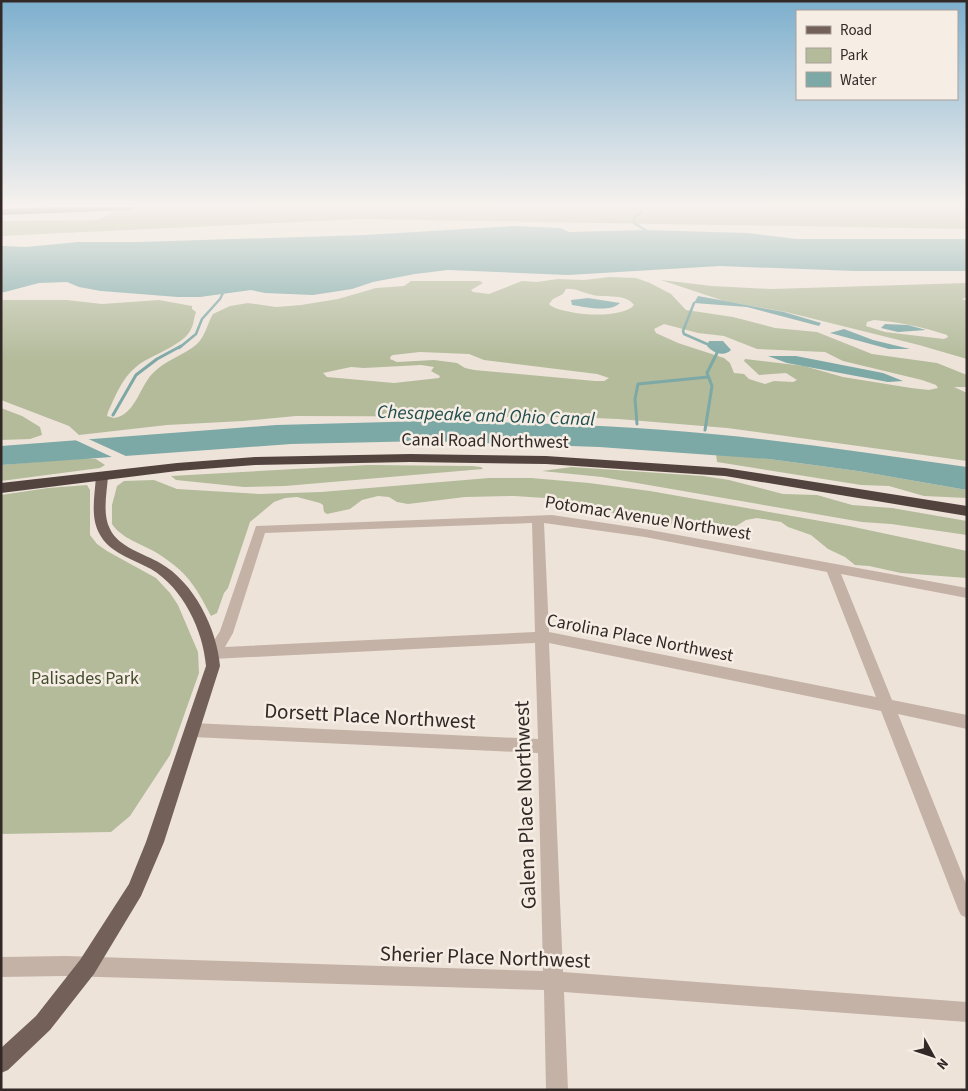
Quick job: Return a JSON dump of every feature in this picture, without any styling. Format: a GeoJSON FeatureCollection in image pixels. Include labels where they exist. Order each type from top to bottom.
{"type":"FeatureCollection","features":[{"type":"Feature","properties":{"kind":"highway","name":"Canal Road Northwest"},"geometry":{"type":"LineString","coordinates":[[1,488],[195,466],[294,460],[429,458],[575,461],[743,474],[967,511]]}},
{"type":"Feature","properties":{"kind":"main road"},"geometry":{"type":"LineString","coordinates":[[1,1063],[43,1023],[88,967],[116,923],[143,873],[213,666],[213,652],[204,630],[177,582],[158,567],[119,546],[106,535],[101,522],[102,476]]}},
{"type":"Feature","properties":{"kind":"street","name":"Potomac Avenue Northwest"},"geometry":{"type":"LineString","coordinates":[[213,652],[226,633],[260,529],[538,519],[601,526],[967,593]]}},
{"type":"Feature","properties":{"kind":"street","name":"Galena Place Northwest"},"geometry":{"type":"LineString","coordinates":[[538,519],[557,1090]]}},
{"type":"Feature","properties":{"kind":"street"},"geometry":{"type":"LineString","coordinates":[[832,567],[967,909]]}},
{"type":"Feature","properties":{"kind":"street","name":"Carolina Place Northwest"},"geometry":{"type":"LineString","coordinates":[[213,652],[542,637],[561,638],[967,722]]}},
{"type":"Feature","properties":{"kind":"street","name":"Dorsett Place Northwest"},"geometry":{"type":"LineString","coordinates":[[192,730],[546,746]]}},
{"type":"Feature","properties":{"kind":"street","name":"Sherier Place Northwest"},"geometry":{"type":"LineString","coordinates":[[1,966],[553,981],[967,1012]]}},
{"type":"Feature","properties":{"kind":"green space"},"geometry":{"type":"Polygon","coordinates":[[[610,277],[636,278],[671,294],[686,310],[733,317],[775,328],[817,332],[872,354],[937,363],[967,375],[967,387],[954,387],[967,393],[967,461],[727,428],[570,417],[296,416],[167,425],[79,435],[69,426],[1,400],[1,300],[67,300],[102,304],[159,300],[192,306],[192,309],[196,312],[188,334],[175,345],[142,362],[131,371],[123,382],[107,416],[114,418],[121,416],[132,407],[157,369],[197,344],[213,314],[230,306],[248,303],[276,307],[301,305],[338,299],[376,288],[404,286],[411,281],[480,281],[483,283],[471,290],[473,292],[489,294],[522,281],[584,280],[610,277]],[[566,289],[563,294],[553,299],[549,304],[559,309],[581,314],[618,313],[634,305],[621,297],[598,296],[573,289],[566,289]],[[664,324],[654,329],[656,333],[678,343],[724,358],[730,363],[734,373],[744,374],[749,379],[765,384],[774,381],[793,382],[797,380],[786,373],[759,375],[744,361],[745,359],[804,366],[843,377],[911,388],[929,390],[938,388],[936,385],[922,380],[843,361],[825,352],[757,349],[724,336],[698,333],[664,324]],[[420,352],[393,355],[390,359],[397,362],[434,360],[457,363],[465,368],[474,370],[595,381],[604,381],[609,378],[597,374],[484,360],[469,354],[420,352]],[[421,365],[351,367],[323,373],[327,377],[394,383],[439,378],[440,376],[431,371],[434,367],[421,365]]]}},
{"type":"Feature","properties":{"kind":"green space"},"geometry":{"type":"Polygon","coordinates":[[[661,280],[712,286],[771,289],[967,283],[967,297],[962,299],[967,301],[967,359],[786,312],[724,301],[661,280]],[[874,320],[867,322],[866,326],[885,332],[944,339],[948,337],[947,335],[920,327],[874,320]]]}},
{"type":"Feature","properties":{"kind":"green space"},"geometry":{"type":"Polygon","coordinates":[[[1,408],[22,416],[40,427],[42,435],[30,439],[1,440],[1,408]]]}},
{"type":"Feature","properties":{"kind":"green space"},"geometry":{"type":"Polygon","coordinates":[[[716,454],[858,471],[967,490],[967,498],[924,496],[889,486],[861,485],[717,462],[716,454]]]}},
{"type":"Feature","properties":{"kind":"green space"},"geometry":{"type":"Polygon","coordinates":[[[85,458],[96,459],[105,465],[100,468],[1,481],[1,465],[85,458]]]}},
{"type":"Feature","properties":{"kind":"green space"},"geometry":{"type":"Polygon","coordinates":[[[368,465],[472,466],[483,469],[285,486],[244,487],[176,480],[171,476],[368,465]]]}},
{"type":"Feature","properties":{"kind":"green space"},"geometry":{"type":"Polygon","coordinates":[[[572,467],[703,476],[729,480],[783,494],[817,495],[852,505],[892,508],[967,521],[967,535],[891,524],[862,522],[602,477],[542,471],[572,467]]]}},
{"type":"Feature","properties":{"kind":"green space"},"geometry":{"type":"Polygon","coordinates":[[[489,478],[531,478],[650,491],[849,526],[967,551],[967,578],[901,573],[855,565],[845,557],[828,549],[811,535],[788,527],[781,522],[757,518],[746,520],[733,528],[708,523],[691,526],[648,521],[609,512],[582,509],[545,498],[514,496],[465,497],[408,504],[397,502],[389,497],[378,496],[362,500],[350,509],[327,514],[320,503],[297,497],[285,498],[274,502],[250,522],[228,588],[224,593],[217,613],[211,616],[195,587],[176,566],[157,553],[121,534],[112,524],[112,505],[117,486],[124,481],[154,480],[177,489],[260,494],[321,492],[489,478]]]}},
{"type":"Feature","properties":{"kind":"green space","name":"Palisades Park"},"geometry":{"type":"Polygon","coordinates":[[[87,485],[90,490],[90,535],[97,544],[107,551],[156,578],[170,593],[178,605],[198,652],[199,673],[170,755],[130,816],[111,832],[1,834],[1,495],[48,488],[87,485]]]}},
{"type":"Feature","properties":{"kind":"water"},"geometry":{"type":"Polygon","coordinates":[[[1,258],[967,258],[967,271],[855,271],[720,266],[568,275],[448,270],[415,274],[373,282],[352,289],[313,295],[265,293],[251,290],[200,297],[178,297],[101,291],[79,287],[67,282],[39,283],[1,293],[1,258]]]}},
{"type":"Feature","properties":{"kind":"water"},"geometry":{"type":"Polygon","coordinates":[[[698,296],[784,312],[821,323],[819,326],[747,307],[694,303],[698,296]]]}},
{"type":"Feature","properties":{"kind":"water"},"geometry":{"type":"Polygon","coordinates":[[[588,298],[620,303],[604,309],[572,305],[571,300],[588,298]]]}},
{"type":"Feature","properties":{"kind":"water"},"geometry":{"type":"Polygon","coordinates":[[[885,324],[908,325],[926,330],[898,332],[881,328],[885,324]]]}},
{"type":"Feature","properties":{"kind":"water"},"geometry":{"type":"Polygon","coordinates":[[[844,329],[873,340],[910,349],[889,349],[830,333],[844,329]]]}},
{"type":"Feature","properties":{"kind":"water"},"geometry":{"type":"Polygon","coordinates":[[[709,341],[723,341],[731,350],[722,354],[712,351],[707,346],[709,341]]]}},
{"type":"Feature","properties":{"kind":"water"},"geometry":{"type":"Polygon","coordinates":[[[768,356],[796,356],[883,373],[903,381],[888,382],[787,363],[768,356]]]}},
{"type":"Feature","properties":{"kind":"water"},"geometry":{"type":"Polygon","coordinates":[[[428,421],[535,423],[641,428],[808,445],[967,467],[967,490],[858,471],[769,459],[599,447],[427,441],[291,444],[1,465],[1,446],[276,425],[428,421]]]}},
{"type":"Feature","properties":{"kind":"pier"},"geometry":{"type":"Polygon","coordinates":[[[84,437],[128,457],[114,458],[71,438],[84,437]]]}},
{"type":"Feature","properties":{"kind":"waterway"},"geometry":{"type":"LineString","coordinates":[[179,348],[196,334],[202,319],[220,299],[225,289]]}},
{"type":"Feature","properties":{"kind":"waterway"},"geometry":{"type":"LineString","coordinates":[[694,303],[683,331],[684,334],[707,344]]}},
{"type":"Feature","properties":{"kind":"waterway"},"geometry":{"type":"LineString","coordinates":[[113,415],[136,375],[157,359],[181,346]]}},
{"type":"Feature","properties":{"kind":"waterway"},"geometry":{"type":"LineString","coordinates":[[705,430],[712,386],[707,373],[717,353]]}},
{"type":"Feature","properties":{"kind":"waterway"},"geometry":{"type":"LineString","coordinates":[[637,424],[635,399],[638,384],[708,377]]}},
{"type":"Feature","properties":{"kind":"water label","name":"Chesapeake and Ohio Canal"},"geometry":{"type":"Point","coordinates":[486,416]}}]}
